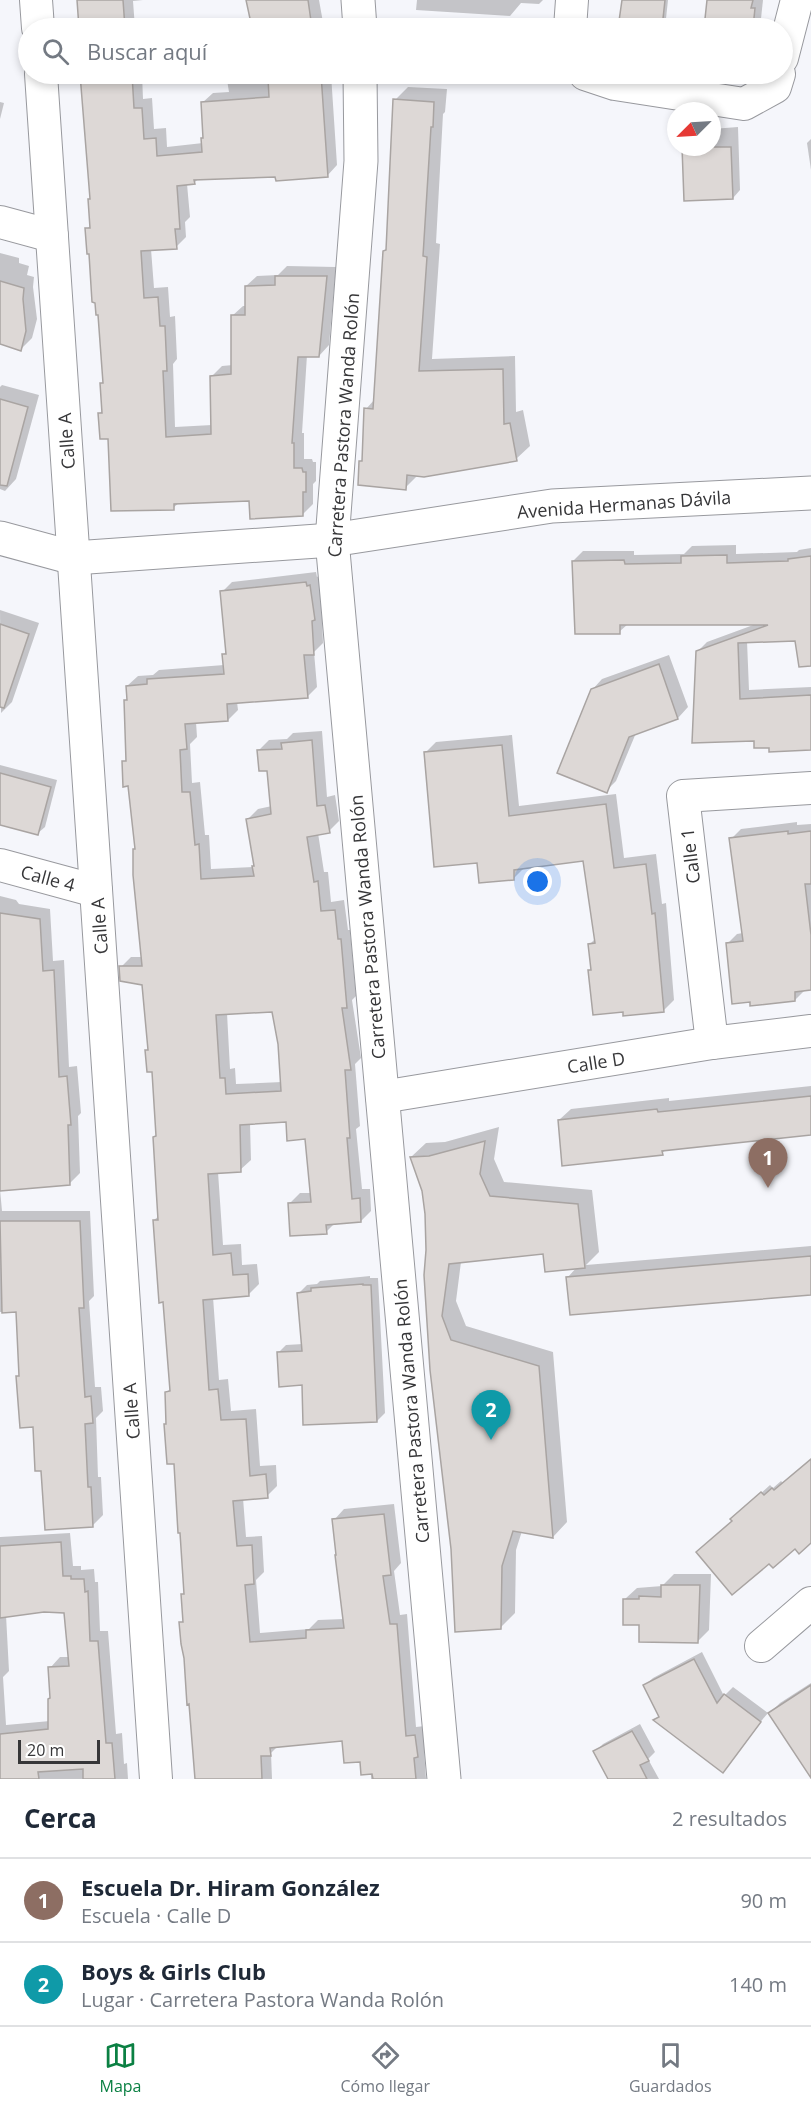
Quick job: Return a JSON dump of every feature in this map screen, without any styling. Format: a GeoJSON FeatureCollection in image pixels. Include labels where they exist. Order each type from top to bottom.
{"type":"FeatureCollection","features":[{"type":"Feature","properties":{"kind":"street"},"geometry":{"type":"LineString","coordinates":[[36,0],[37,18]]}},
{"type":"Feature","properties":{"kind":"street"},"geometry":{"type":"LineString","coordinates":[[358,0],[359,18]]}},
{"type":"Feature","properties":{"kind":"street"},"geometry":{"type":"LineString","coordinates":[[571,18],[572,0]]}},
{"type":"Feature","properties":{"kind":"street"},"geometry":{"type":"LineString","coordinates":[[793,18],[797,0]]}},
{"type":"Feature","properties":{"kind":"street","name":"Calle A"},"geometry":{"type":"LineString","coordinates":[[42,84],[156,1779]]}},
{"type":"Feature","properties":{"kind":"street","name":"Carretera Pastora Wanda Rolón"},"geometry":{"type":"LineString","coordinates":[[360,84],[361,161],[332,540],[444,1779]]}},
{"type":"Feature","properties":{"kind":"street"},"geometry":{"type":"LineString","coordinates":[[615,84],[744,104],[776,87],[777,84]]}},
{"type":"Feature","properties":{"kind":"street"},"geometry":{"type":"LineString","coordinates":[[0,222],[52,236]]}},
{"type":"Feature","properties":{"kind":"street","name":"Avenida Hermanas Dávila"},"geometry":{"type":"LineString","coordinates":[[0,538],[74,558],[332,540],[552,506],[811,493]]}},
{"type":"Feature","properties":{"kind":"street","name":"Calle 1"},"geometry":{"type":"LineString","coordinates":[[712,1043],[683,796],[811,788]]}},
{"type":"Feature","properties":{"kind":"street","name":"Calle 4"},"geometry":{"type":"LineString","coordinates":[[0,865],[96,891]]}},
{"type":"Feature","properties":{"kind":"street","name":"Calle D"},"geometry":{"type":"LineString","coordinates":[[382,1097],[712,1043],[811,1031]]}},
{"type":"Feature","properties":{"kind":"street"},"geometry":{"type":"LineString","coordinates":[[762,1646],[811,1603]]}},
{"type":"Feature","properties":{"kind":"building"},"geometry":{"type":"Polygon","coordinates":[[[77,0],[123,0],[124,18],[78,18],[77,0]]]}},
{"type":"Feature","properties":{"kind":"building"},"geometry":{"type":"Polygon","coordinates":[[[246,0],[308,0],[311,18],[250,18],[246,0]]]}},
{"type":"Feature","properties":{"kind":"building"},"geometry":{"type":"Polygon","coordinates":[[[622,0],[665,0],[663,18],[619,18],[622,0]]]}},
{"type":"Feature","properties":{"kind":"building"},"geometry":{"type":"Polygon","coordinates":[[[707,0],[753,0],[751,8],[755,8],[754,18],[705,18],[707,0]]]}},
{"type":"Feature","properties":{"kind":"building"},"geometry":{"type":"Polygon","coordinates":[[[81,84],[133,84],[134,108],[142,108],[144,139],[156,138],[157,156],[202,152],[201,102],[269,97],[268,84],[322,84],[328,177],[276,181],[275,177],[194,180],[195,184],[177,186],[180,229],[175,229],[177,249],[141,251],[144,298],[158,297],[160,326],[165,326],[167,371],[163,371],[166,437],[211,434],[210,376],[231,374],[231,315],[245,315],[245,286],[275,285],[275,276],[327,276],[319,357],[298,357],[292,443],[294,443],[294,468],[302,468],[303,472],[306,472],[303,516],[250,519],[249,501],[174,504],[174,510],[111,511],[108,439],[100,439],[98,413],[102,413],[100,383],[103,383],[98,315],[96,315],[95,303],[92,302],[85,228],[90,228],[88,199],[90,199],[81,84]]]}},
{"type":"Feature","properties":{"kind":"building"},"geometry":{"type":"Polygon","coordinates":[[[393,99],[434,102],[423,256],[427,257],[419,371],[503,369],[504,424],[510,423],[517,461],[424,477],[407,475],[406,490],[358,485],[359,461],[362,461],[364,408],[373,409],[383,251],[386,250],[393,99]]]}},
{"type":"Feature","properties":{"kind":"building"},"geometry":{"type":"Polygon","coordinates":[[[721,147],[731,147],[733,199],[684,201],[682,156],[721,156],[721,147]]]}},
{"type":"Feature","properties":{"kind":"building"},"geometry":{"type":"Polygon","coordinates":[[[0,281],[24,288],[26,331],[21,351],[0,344],[0,281]]]}},
{"type":"Feature","properties":{"kind":"building"},"geometry":{"type":"Polygon","coordinates":[[[0,399],[28,407],[7,486],[0,485],[0,399]]]}},
{"type":"Feature","properties":{"kind":"building"},"geometry":{"type":"Polygon","coordinates":[[[727,555],[727,563],[788,561],[788,559],[811,556],[811,666],[799,667],[795,641],[738,643],[740,699],[811,695],[811,750],[769,752],[769,748],[754,748],[754,741],[692,743],[696,651],[768,625],[620,625],[620,634],[575,634],[572,561],[624,560],[625,564],[681,563],[681,556],[727,555]]]}},
{"type":"Feature","properties":{"kind":"building"},"geometry":{"type":"Polygon","coordinates":[[[306,582],[307,586],[310,585],[315,620],[312,621],[314,655],[304,655],[308,698],[227,704],[228,721],[185,724],[187,749],[180,750],[182,792],[190,792],[195,845],[199,844],[201,879],[254,876],[246,819],[271,814],[267,771],[259,771],[257,750],[282,749],[281,743],[312,740],[317,806],[325,805],[330,833],[307,837],[314,882],[318,881],[321,911],[335,910],[338,939],[341,939],[347,1008],[342,1008],[351,1070],[345,1070],[350,1138],[347,1138],[352,1199],[360,1198],[361,1222],[326,1225],[327,1234],[290,1236],[288,1203],[311,1202],[305,1139],[287,1141],[286,1122],[240,1125],[241,1172],[208,1174],[213,1255],[231,1253],[233,1275],[248,1274],[249,1296],[203,1300],[209,1390],[218,1389],[221,1420],[246,1419],[250,1476],[266,1474],[268,1498],[233,1501],[237,1546],[252,1545],[254,1584],[245,1585],[250,1642],[306,1638],[306,1630],[344,1628],[332,1519],[384,1514],[391,1575],[383,1576],[390,1624],[397,1624],[406,1736],[415,1735],[418,1757],[414,1758],[416,1779],[373,1779],[372,1774],[361,1775],[360,1762],[344,1763],[342,1741],[270,1748],[271,1756],[261,1756],[262,1779],[195,1779],[179,1622],[183,1622],[181,1594],[184,1594],[174,1464],[167,1464],[164,1424],[166,1424],[165,1392],[170,1391],[163,1302],[159,1303],[153,1220],[158,1220],[152,1072],[147,1072],[145,1050],[148,1050],[142,985],[120,981],[119,966],[142,966],[133,875],[133,849],[135,849],[128,786],[123,787],[122,761],[126,761],[124,700],[127,700],[126,686],[147,684],[147,679],[224,674],[222,654],[226,654],[220,591],[306,582]],[[272,1012],[216,1015],[220,1078],[225,1078],[226,1094],[281,1091],[278,1044],[272,1012]]]}},
{"type":"Feature","properties":{"kind":"building"},"geometry":{"type":"Polygon","coordinates":[[[0,624],[29,634],[4,708],[0,707],[0,624]]]}},
{"type":"Feature","properties":{"kind":"building"},"geometry":{"type":"Polygon","coordinates":[[[659,664],[678,719],[629,737],[607,793],[557,773],[591,689],[659,664]]]}},
{"type":"Feature","properties":{"kind":"building"},"geometry":{"type":"Polygon","coordinates":[[[502,745],[509,816],[606,804],[614,868],[646,864],[652,914],[655,913],[664,1012],[623,1016],[623,1012],[593,1015],[588,970],[591,970],[588,944],[595,943],[583,861],[514,870],[514,880],[479,883],[477,863],[434,867],[424,752],[502,745]]]}},
{"type":"Feature","properties":{"kind":"building"},"geometry":{"type":"Polygon","coordinates":[[[0,773],[51,787],[38,835],[0,825],[0,773]]]}},
{"type":"Feature","properties":{"kind":"building"},"geometry":{"type":"Polygon","coordinates":[[[788,831],[788,834],[811,831],[811,884],[805,884],[811,935],[811,990],[795,992],[795,1001],[750,1006],[750,1002],[732,1004],[726,943],[743,941],[729,838],[788,831]]]}},
{"type":"Feature","properties":{"kind":"building"},"geometry":{"type":"Polygon","coordinates":[[[0,913],[40,919],[43,971],[54,970],[59,1077],[67,1076],[71,1125],[68,1125],[70,1185],[0,1191],[0,913]]]}},
{"type":"Feature","properties":{"kind":"building"},"geometry":{"type":"Polygon","coordinates":[[[811,1096],[811,1135],[662,1151],[663,1155],[562,1166],[558,1120],[811,1096]]]}},
{"type":"Feature","properties":{"kind":"building"},"geometry":{"type":"Polygon","coordinates":[[[485,1141],[480,1174],[490,1196],[578,1204],[585,1268],[545,1272],[543,1254],[449,1264],[442,1316],[451,1340],[539,1366],[553,1538],[513,1531],[502,1566],[501,1629],[455,1632],[451,1549],[430,1370],[424,1275],[425,1214],[422,1191],[410,1157],[429,1156],[485,1141]]]}},
{"type":"Feature","properties":{"kind":"building"},"geometry":{"type":"Polygon","coordinates":[[[0,1221],[80,1221],[84,1308],[79,1308],[85,1397],[91,1396],[93,1423],[85,1424],[88,1487],[91,1487],[93,1527],[45,1530],[41,1471],[35,1471],[33,1427],[20,1428],[16,1376],[19,1376],[16,1312],[2,1313],[0,1221]]]}},
{"type":"Feature","properties":{"kind":"building"},"geometry":{"type":"Polygon","coordinates":[[[811,1256],[811,1295],[570,1315],[566,1277],[811,1256]]]}},
{"type":"Feature","properties":{"kind":"building"},"geometry":{"type":"Polygon","coordinates":[[[371,1285],[377,1422],[303,1425],[302,1385],[279,1387],[277,1352],[302,1351],[297,1293],[311,1291],[311,1288],[371,1285]]]}},
{"type":"Feature","properties":{"kind":"building"},"geometry":{"type":"Polygon","coordinates":[[[811,1459],[811,1543],[799,1554],[795,1549],[773,1568],[769,1564],[732,1595],[696,1552],[761,1492],[764,1495],[772,1488],[774,1490],[811,1459]]]}},
{"type":"Feature","properties":{"kind":"building"},"geometry":{"type":"Polygon","coordinates":[[[61,1542],[63,1576],[71,1576],[71,1579],[84,1579],[85,1592],[88,1591],[90,1641],[98,1641],[106,1743],[112,1743],[115,1779],[83,1779],[83,1769],[38,1772],[39,1779],[0,1779],[0,1734],[48,1729],[48,1699],[50,1698],[48,1667],[69,1666],[64,1613],[44,1612],[0,1618],[0,1546],[61,1542]]]}},
{"type":"Feature","properties":{"kind":"building"},"geometry":{"type":"Polygon","coordinates":[[[661,1585],[700,1585],[698,1643],[639,1642],[639,1625],[623,1625],[623,1599],[639,1599],[639,1596],[661,1597],[661,1585]]]}},
{"type":"Feature","properties":{"kind":"building"},"geometry":{"type":"Polygon","coordinates":[[[694,1659],[717,1703],[724,1694],[761,1722],[723,1773],[653,1720],[659,1717],[643,1685],[694,1659]]]}},
{"type":"Feature","properties":{"kind":"building"},"geometry":{"type":"Polygon","coordinates":[[[811,1685],[811,1778],[768,1713],[811,1685]]]}},
{"type":"Feature","properties":{"kind":"building"},"geometry":{"type":"Polygon","coordinates":[[[632,1731],[649,1761],[640,1765],[647,1779],[608,1779],[593,1751],[632,1731]]]}},
{"type":"Feature","properties":{"kind":"place","name":"Escuela Dr. Hiram González"},"geometry":{"type":"Point","coordinates":[768,1188]}},
{"type":"Feature","properties":{"kind":"place","name":"Boys & Girls Club"},"geometry":{"type":"Point","coordinates":[491,1440]}}]}
